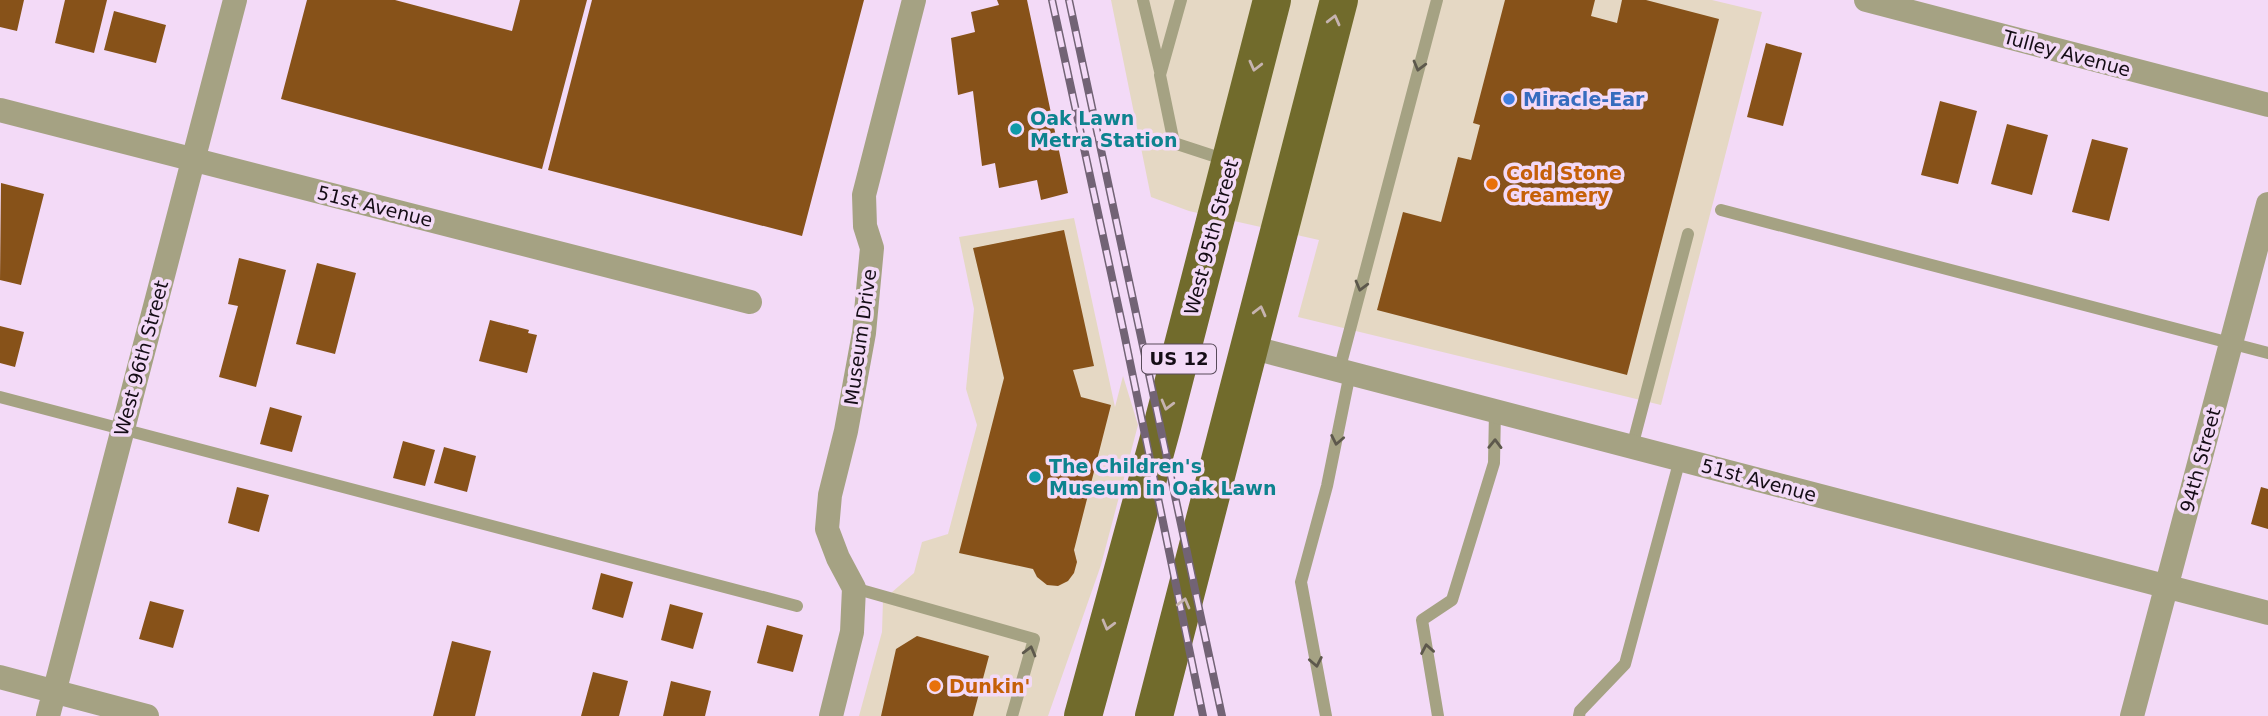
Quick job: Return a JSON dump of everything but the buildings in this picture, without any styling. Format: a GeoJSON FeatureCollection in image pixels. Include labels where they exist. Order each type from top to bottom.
{"type":"FeatureCollection","features":[{"type":"Feature","properties":{"kind":"main road","name":"West 95th Street"},"geometry":{"type":"LineString","coordinates":[[1083,716],[1272,0]]}},
{"type":"Feature","properties":{"kind":"main road","name":"US 12"},"geometry":{"type":"LineString","coordinates":[[1154,716],[1339,0]]}},
{"type":"Feature","properties":{"kind":"street","name":"West 96th Street"},"geometry":{"type":"LineString","coordinates":[[48,716],[235,0]]}},
{"type":"Feature","properties":{"kind":"street","name":"Museum Drive"},"geometry":{"type":"LineString","coordinates":[[854,588],[827,529],[830,495],[846,431],[864,333],[872,248],[865,226],[864,195],[914,0]]}},
{"type":"Feature","properties":{"kind":"street","name":"Tulley Avenue"},"geometry":{"type":"LineString","coordinates":[[1866,0],[2268,105]]}},
{"type":"Feature","properties":{"kind":"street","name":"51st Avenue"},"geometry":{"type":"LineString","coordinates":[[0,110],[750,302]]}},
{"type":"Feature","properties":{"kind":"street","name":"94th Street"},"geometry":{"type":"LineString","coordinates":[[2132,716],[2268,204]]}},
{"type":"Feature","properties":{"kind":"street","name":"51st Avenue"},"geometry":{"type":"LineString","coordinates":[[1251,347],[2268,613]]}},
{"type":"Feature","properties":{"kind":"street"},"geometry":{"type":"LineString","coordinates":[[831,716],[852,632],[854,588]]}},
{"type":"Feature","properties":{"kind":"street"},"geometry":{"type":"LineString","coordinates":[[0,677],[147,716]]}},
{"type":"Feature","properties":{"kind":"lane"},"geometry":{"type":"LineString","coordinates":[[1143,0],[1174,144],[1231,162]]}},
{"type":"Feature","properties":{"kind":"lane"},"geometry":{"type":"LineString","coordinates":[[1160,75],[1181,0]]}},
{"type":"Feature","properties":{"kind":"lane"},"geometry":{"type":"LineString","coordinates":[[1326,716],[1301,582],[1327,486],[1344,372],[1437,0]]}},
{"type":"Feature","properties":{"kind":"lane"},"geometry":{"type":"LineString","coordinates":[[1721,210],[2268,353]]}},
{"type":"Feature","properties":{"kind":"lane"},"geometry":{"type":"LineString","coordinates":[[1632,447],[1688,234]]}},
{"type":"Feature","properties":{"kind":"lane"},"geometry":{"type":"LineString","coordinates":[[0,397],[797,606]]}},
{"type":"Feature","properties":{"kind":"lane"},"geometry":{"type":"LineString","coordinates":[[1438,716],[1422,620],[1452,600],[1494,463],[1495,411]]}},
{"type":"Feature","properties":{"kind":"lane"},"geometry":{"type":"LineString","coordinates":[[1578,716],[1625,664],[1680,459]]}},
{"type":"Feature","properties":{"kind":"lane"},"geometry":{"type":"LineString","coordinates":[[854,588],[1034,639],[1012,716]]}},
{"type":"Feature","properties":{"kind":"shaded area"},"geometry":{"type":"Polygon","coordinates":[[[1111,0],[1712,0],[1762,12],[1661,405],[1298,317],[1319,240],[1189,211],[1151,197],[1111,0]]]}},
{"type":"Feature","properties":{"kind":"shaded area"},"geometry":{"type":"Polygon","coordinates":[[[1074,218],[1115,407],[1123,376],[1138,425],[1101,565],[1048,716],[859,716],[882,632],[883,600],[914,573],[922,542],[948,534],[977,425],[966,389],[974,309],[959,237],[1074,218]]]}},
{"type":"Feature","properties":{"kind":"railway"},"geometry":{"type":"LineString","coordinates":[[1052,0],[1203,716]]}},
{"type":"Feature","properties":{"kind":"railway"},"geometry":{"type":"LineString","coordinates":[[1069,0],[1222,716]]}},
{"type":"Feature","properties":{"kind":"place","name":"Miracle-Ear"},"geometry":{"type":"Point","coordinates":[1509,99]}},
{"type":"Feature","properties":{"kind":"place","name":"Oak Lawn Metra Station"},"geometry":{"type":"Point","coordinates":[1016,129]}},
{"type":"Feature","properties":{"kind":"place","name":"Cold Stone Creamery"},"geometry":{"type":"Point","coordinates":[1492,184]}},
{"type":"Feature","properties":{"kind":"place","name":"The Children's Museum in Oak Lawn"},"geometry":{"type":"Point","coordinates":[1035,477]}},
{"type":"Feature","properties":{"kind":"place","name":"Dunkin'"},"geometry":{"type":"Point","coordinates":[935,686]}}]}
